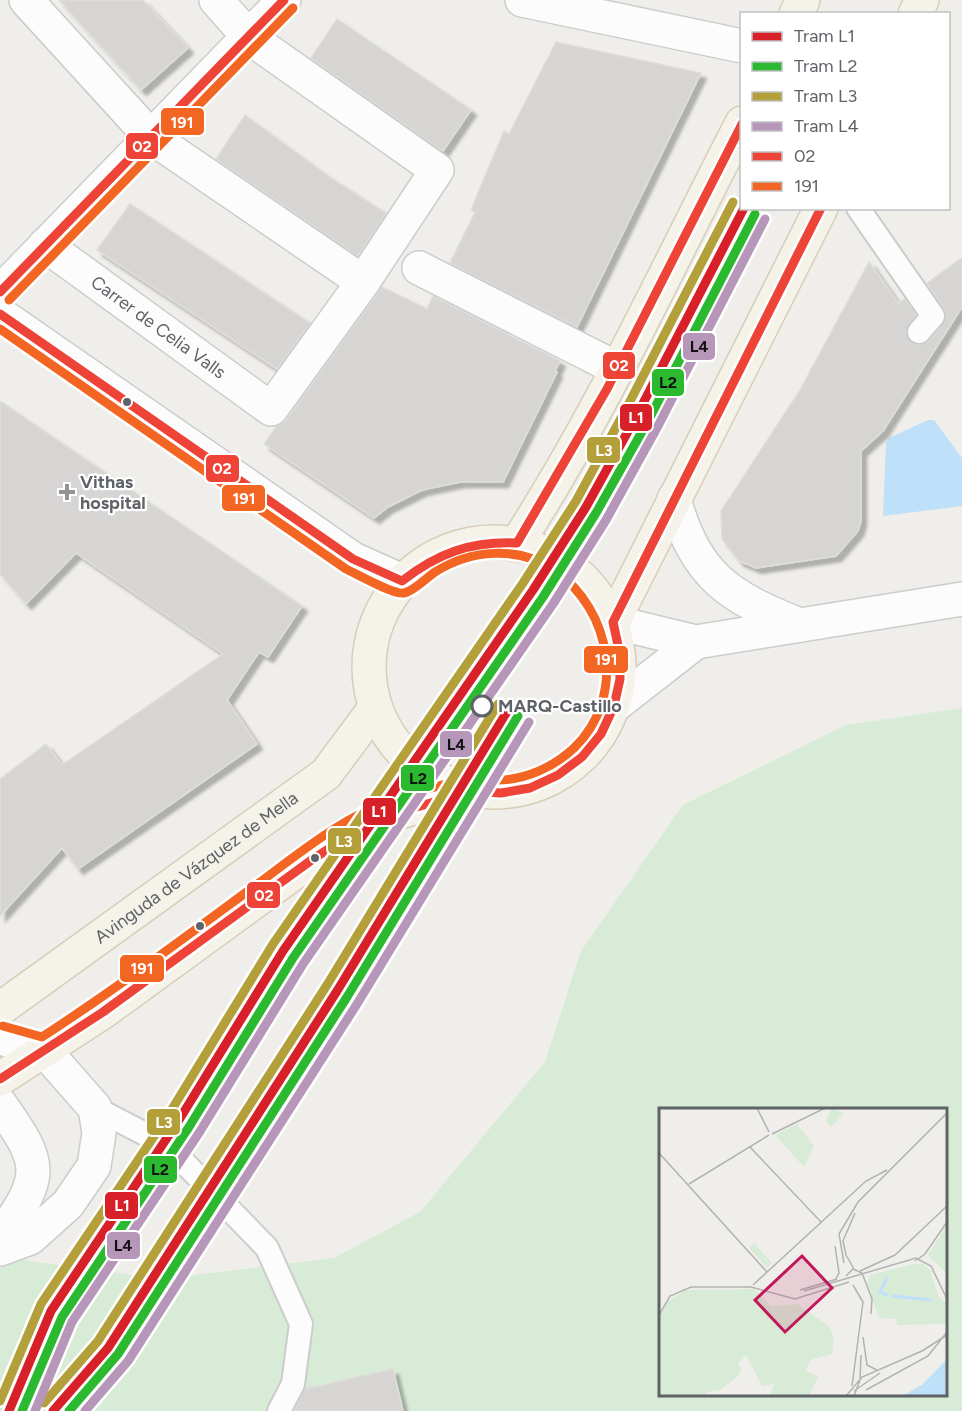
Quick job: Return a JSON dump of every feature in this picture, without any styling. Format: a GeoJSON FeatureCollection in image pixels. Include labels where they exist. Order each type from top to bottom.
{"type":"FeatureCollection","features":[{"type":"Feature","properties":{"kind":"main road"},"geometry":{"type":"LineString","coordinates":[[517,543],[543,502],[616,368],[740,125]]}},
{"type":"Feature","properties":{"kind":"main road"},"geometry":{"type":"LineString","coordinates":[[613,622],[820,210]]}},
{"type":"Feature","properties":{"kind":"main road"},"geometry":{"type":"LineString","coordinates":[[485,541],[517,543],[558,558],[591,585],[613,622],[619,650],[620,679],[614,706],[600,734],[582,757],[558,776],[530,788],[501,793],[471,791],[439,781],[411,763],[389,737],[375,708],[369,681],[369,654],[375,628],[386,603],[402,581],[426,561],[454,547],[485,541]]}},
{"type":"Feature","properties":{"kind":"main road","name":"Avinguda de Vázquez de Mella"},"geometry":{"type":"LineString","coordinates":[[0,1009],[326,774],[375,708]]}},
{"type":"Feature","properties":{"kind":"main road"},"geometry":{"type":"LineString","coordinates":[[0,1079],[104,1012],[313,859],[373,820],[471,791]]}},
{"type":"Feature","properties":{"kind":"street"},"geometry":{"type":"LineString","coordinates":[[26,0],[151,137],[363,282],[437,170],[250,38],[216,0]]}},
{"type":"Feature","properties":{"kind":"street"},"geometry":{"type":"LineString","coordinates":[[0,291],[250,38],[284,0]]}},
{"type":"Feature","properties":{"kind":"street"},"geometry":{"type":"LineString","coordinates":[[522,0],[740,46]]}},
{"type":"Feature","properties":{"kind":"street","name":"Carrer de Celia Valls"},"geometry":{"type":"LineString","coordinates":[[45,245],[271,409],[363,282]]}},
{"type":"Feature","properties":{"kind":"street"},"geometry":{"type":"LineString","coordinates":[[419,268],[616,368]]}},
{"type":"Feature","properties":{"kind":"street"},"geometry":{"type":"LineString","coordinates":[[0,314],[353,559],[402,581]]}},
{"type":"Feature","properties":{"kind":"street"},"geometry":{"type":"LineString","coordinates":[[675,499],[683,529],[701,561],[729,592],[765,611],[800,625]]}},
{"type":"Feature","properties":{"kind":"street"},"geometry":{"type":"LineString","coordinates":[[613,622],[696,642],[962,599]]}},
{"type":"Feature","properties":{"kind":"street"},"geometry":{"type":"LineString","coordinates":[[614,706],[696,642]]}},
{"type":"Feature","properties":{"kind":"street"},"geometry":{"type":"LineString","coordinates":[[0,1038],[44,1050],[95,1108],[99,1133],[94,1166],[68,1204],[30,1238],[0,1249]]}},
{"type":"Feature","properties":{"kind":"street"},"geometry":{"type":"LineString","coordinates":[[0,1104],[31,1149],[34,1174],[25,1203],[0,1238]]}},
{"type":"Feature","properties":{"kind":"lane"},"geometry":{"type":"LineString","coordinates":[[859,210],[933,316],[919,332]]}},
{"type":"Feature","properties":{"kind":"lane"},"geometry":{"type":"LineString","coordinates":[[95,1108],[168,1146],[267,1248],[301,1324],[293,1384],[279,1411]]}},
{"type":"Feature","properties":{"kind":"green space"},"geometry":{"type":"Polygon","coordinates":[[[962,708],[962,1411],[0,1411],[0,1257],[162,1279],[334,1258],[420,1212],[545,1062],[581,951],[683,805],[846,725],[962,708]]]}},
{"type":"Feature","properties":{"kind":"water"},"geometry":{"type":"Polygon","coordinates":[[[928,420],[934,420],[962,458],[962,506],[883,516],[886,443],[889,438],[928,420]]]}},
{"type":"Feature","properties":{"kind":"building"},"geometry":{"type":"Polygon","coordinates":[[[59,0],[143,0],[188,48],[141,90],[59,0]]]}},
{"type":"Feature","properties":{"kind":"building"},"geometry":{"type":"Polygon","coordinates":[[[337,19],[471,110],[443,151],[311,58],[337,19]]]}},
{"type":"Feature","properties":{"kind":"building"},"geometry":{"type":"Polygon","coordinates":[[[556,42],[701,73],[577,327],[450,263],[475,212],[471,210],[504,131],[509,134],[556,42]]]}},
{"type":"Feature","properties":{"kind":"building"},"geometry":{"type":"Polygon","coordinates":[[[245,115],[331,178],[386,213],[358,256],[216,159],[245,115]]]}},
{"type":"Feature","properties":{"kind":"building"},"geometry":{"type":"Polygon","coordinates":[[[130,204],[310,323],[277,369],[97,250],[130,204]]]}},
{"type":"Feature","properties":{"kind":"building"},"geometry":{"type":"Polygon","coordinates":[[[962,258],[962,307],[883,431],[861,451],[861,521],[858,531],[836,556],[756,568],[739,561],[722,539],[721,511],[800,390],[869,262],[898,303],[905,299],[916,315],[906,330],[910,342],[917,345],[929,341],[946,319],[944,309],[927,283],[962,258]]]}},
{"type":"Feature","properties":{"kind":"building"},"geometry":{"type":"Polygon","coordinates":[[[382,287],[427,309],[433,296],[560,361],[555,371],[557,372],[503,482],[460,482],[422,490],[388,507],[374,518],[264,444],[276,427],[286,420],[382,287]]]}},
{"type":"Feature","properties":{"kind":"building"},"geometry":{"type":"Polygon","coordinates":[[[0,401],[302,606],[268,657],[259,652],[227,700],[257,744],[78,869],[62,848],[0,916],[0,779],[46,744],[62,765],[223,654],[76,553],[26,604],[0,574],[0,401]]]}},
{"type":"Feature","properties":{"kind":"building"},"geometry":{"type":"Polygon","coordinates":[[[393,1369],[403,1411],[294,1411],[305,1389],[393,1369]]]}},
{"type":"Feature","properties":{"kind":"tram line","name":"L3"},"geometry":{"type":"LineString","coordinates":[[0,1401],[41,1304],[169,1114],[273,944],[523,583],[576,501],[733,202]]}},
{"type":"Feature","properties":{"kind":"tram line","name":"L1"},"geometry":{"type":"LineString","coordinates":[[9,1411],[51,1311],[179,1120],[283,951],[533,590],[586,507],[637,415],[743,210]]}},
{"type":"Feature","properties":{"kind":"tram line","name":"L2"},"geometry":{"type":"LineString","coordinates":[[22,1411],[62,1317],[189,1127],[293,958],[543,597],[596,513],[648,421],[755,214]]}},
{"type":"Feature","properties":{"kind":"tram line","name":"L4"},"geometry":{"type":"LineString","coordinates":[[35,1411],[72,1322],[199,1133],[303,964],[553,604],[606,520],[658,426],[765,219]]}},
{"type":"Feature","properties":{"kind":"tram line","name":"L3"},"geometry":{"type":"LineString","coordinates":[[44,1403],[98,1341],[327,985],[498,704]]}},
{"type":"Feature","properties":{"kind":"tram line","name":"L1"},"geometry":{"type":"LineString","coordinates":[[53,1411],[108,1348],[337,991],[508,710]]}},
{"type":"Feature","properties":{"kind":"tram line","name":"L2"},"geometry":{"type":"LineString","coordinates":[[69,1411],[118,1354],[347,997],[518,716]]}},
{"type":"Feature","properties":{"kind":"tram line","name":"L4"},"geometry":{"type":"LineString","coordinates":[[85,1411],[128,1361],[357,1004],[529,722]]}},
{"type":"Feature","properties":{"kind":"transit line","name":"02"},"geometry":{"type":"LineString","coordinates":[[0,292],[284,0]]}},
{"type":"Feature","properties":{"kind":"transit line","name":"191"},"geometry":{"type":"LineString","coordinates":[[9,300],[293,8]]}},
{"type":"Feature","properties":{"kind":"transit line","name":"02"},"geometry":{"type":"LineString","coordinates":[[0,314],[353,559],[402,581],[429,563],[456,551],[485,544],[517,543],[607,389],[740,128]]}},
{"type":"Feature","properties":{"kind":"transit line","name":"02"},"geometry":{"type":"LineString","coordinates":[[0,1079],[103,1012],[313,859],[373,820],[471,791],[501,793],[530,788],[558,775],[582,757],[601,734],[614,706],[620,679],[619,650],[613,622],[820,210]]}},
{"type":"Feature","properties":{"kind":"transit line","name":"191"},"geometry":{"type":"LineString","coordinates":[[0,329],[346,569],[384,588],[404,593],[412,590],[435,572],[463,559],[479,555],[510,554],[540,562],[554,570],[574,587],[589,608],[600,630],[606,655],[606,680],[601,704],[591,727],[574,748],[557,761],[539,771],[518,778],[470,780],[443,785],[371,808],[316,841],[146,966],[42,1037],[3,1026]]}},
{"type":"Feature","properties":{"kind":"place","name":"Vithas hospital"},"geometry":{"type":"Point","coordinates":[67,492]}},
{"type":"Feature","properties":{"kind":"place","name":"MARQ-Castillo"},"geometry":{"type":"Point","coordinates":[482,706]}}]}
